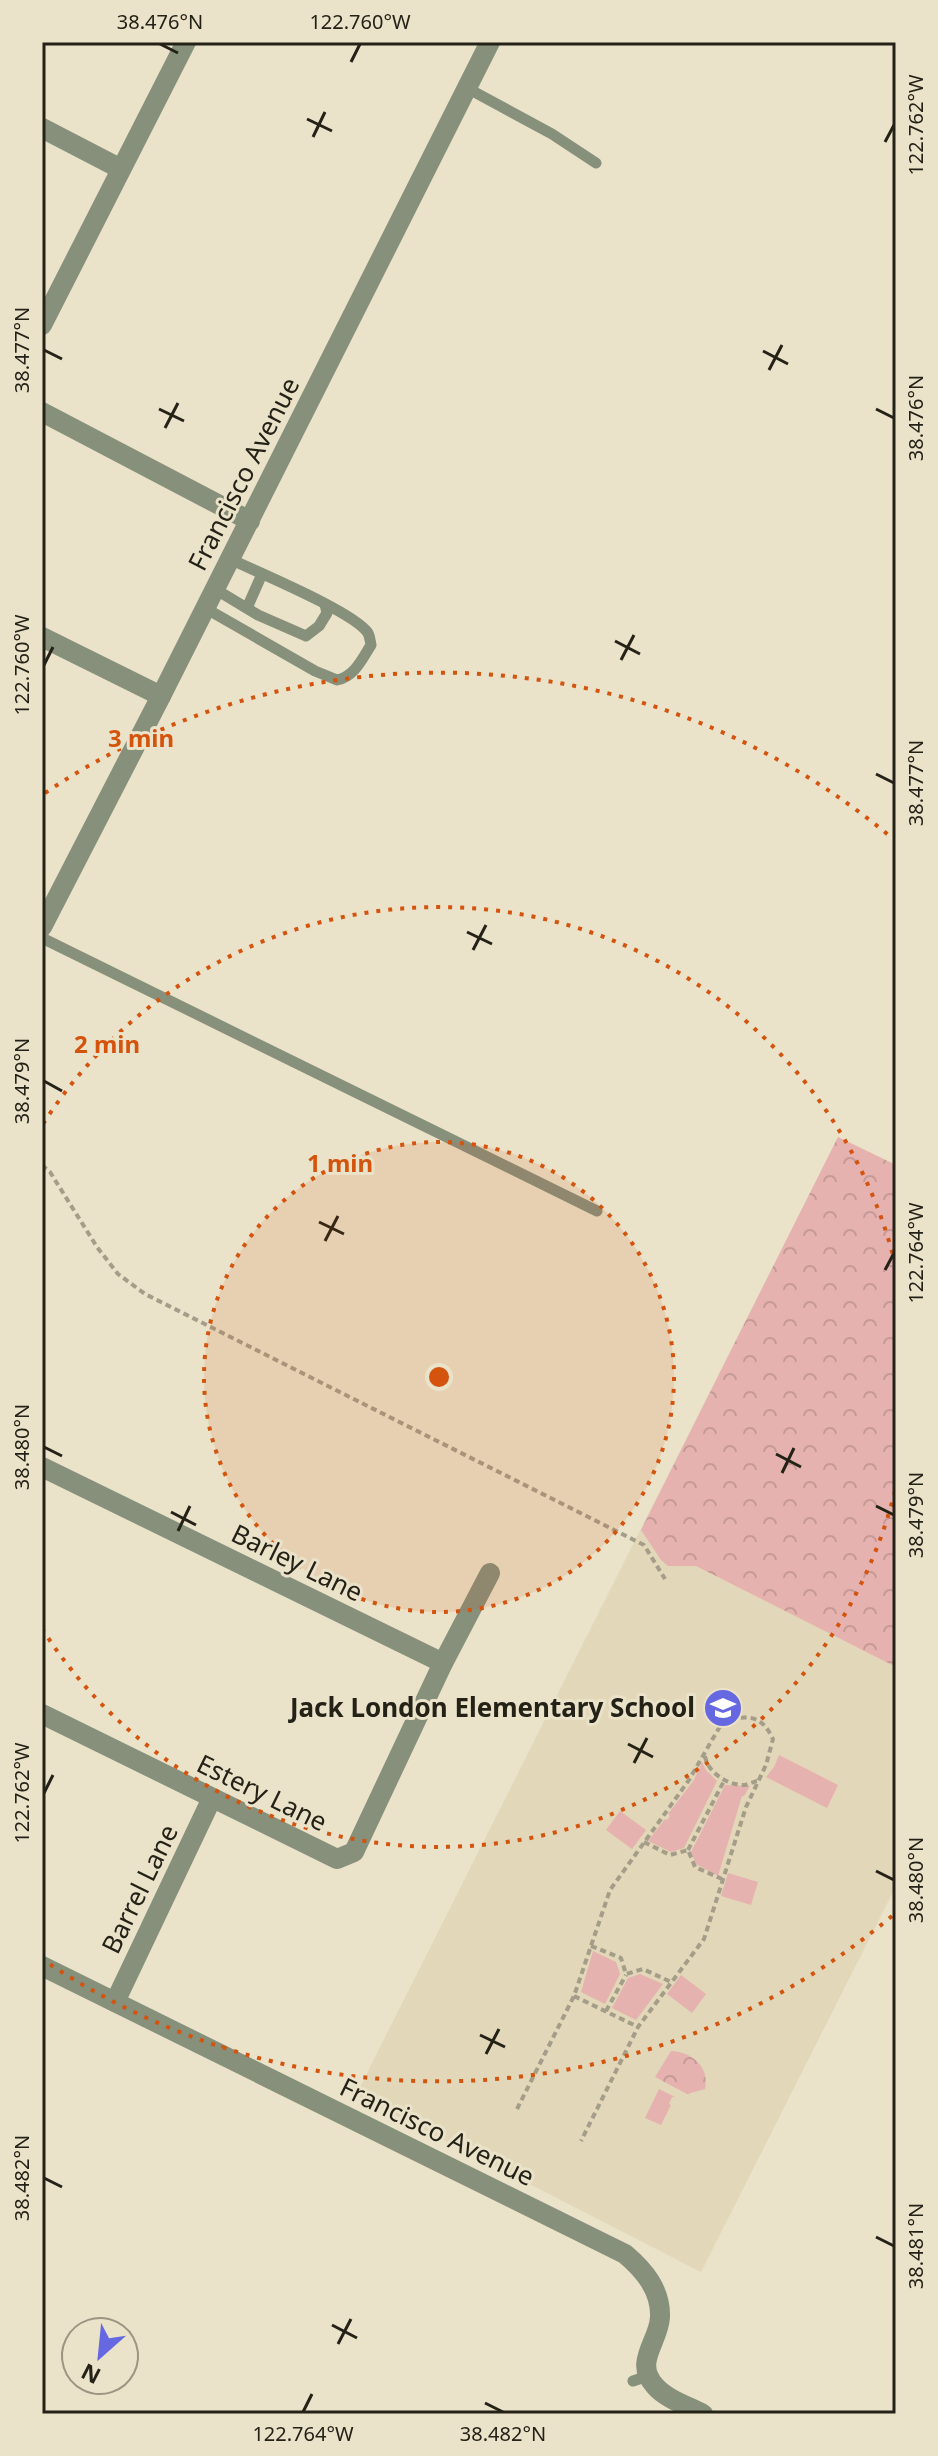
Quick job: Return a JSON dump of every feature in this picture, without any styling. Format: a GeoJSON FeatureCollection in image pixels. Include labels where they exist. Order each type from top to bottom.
{"type":"FeatureCollection","features":[{"type":"Feature","properties":{"kind":"street"},"geometry":{"type":"LineString","coordinates":[[42,323],[186,42]]}},
{"type":"Feature","properties":{"kind":"street","name":"Francisco Avenue"},"geometry":{"type":"LineString","coordinates":[[42,927],[490,42]]}},
{"type":"Feature","properties":{"kind":"street"},"geometry":{"type":"LineString","coordinates":[[42,128],[121,169]]}},
{"type":"Feature","properties":{"kind":"street"},"geometry":{"type":"LineString","coordinates":[[42,412],[250,521]]}},
{"type":"Feature","properties":{"kind":"street"},"geometry":{"type":"LineString","coordinates":[[42,637],[161,696]]}},
{"type":"Feature","properties":{"kind":"street","name":"Barley Lane"},"geometry":{"type":"LineString","coordinates":[[42,1467],[443,1663]]}},
{"type":"Feature","properties":{"kind":"street","name":"Estery Lane"},"geometry":{"type":"LineString","coordinates":[[42,1714],[337,1859],[346,1857],[354,1852],[443,1663],[490,1573]]}},
{"type":"Feature","properties":{"kind":"street","name":"Barrel Lane"},"geometry":{"type":"LineString","coordinates":[[115,2002],[212,1798]]}},
{"type":"Feature","properties":{"kind":"street","name":"Francisco Avenue"},"geometry":{"type":"LineString","coordinates":[[42,1966],[625,2254],[643,2269],[656,2293],[660,2318],[640,2379],[703,2414]]}},
{"type":"Feature","properties":{"kind":"lane"},"geometry":{"type":"LineString","coordinates":[[467,88],[552,134],[596,163]]}},
{"type":"Feature","properties":{"kind":"lane"},"geometry":{"type":"LineString","coordinates":[[205,608],[315,671],[337,680],[344,679],[355,670],[371,645],[367,633],[358,624],[325,604],[230,559]]}},
{"type":"Feature","properties":{"kind":"lane"},"geometry":{"type":"LineString","coordinates":[[247,608],[262,574]]}},
{"type":"Feature","properties":{"kind":"lane"},"geometry":{"type":"LineString","coordinates":[[215,589],[306,636],[319,626],[327,613],[325,604]]}},
{"type":"Feature","properties":{"kind":"lane"},"geometry":{"type":"LineString","coordinates":[[42,938],[597,1211]]}},
{"type":"Feature","properties":{"kind":"path"},"geometry":{"type":"LineString","coordinates":[[42,1165],[50,1172],[97,1247],[118,1274],[145,1294],[644,1545],[665,1579]]}},
{"type":"Feature","properties":{"kind":"path"},"geometry":{"type":"LineString","coordinates":[[517,2109],[574,1996],[610,1890],[705,1753],[723,1721],[741,1716],[755,1718],[767,1726],[773,1739],[766,1765],[746,1807],[704,1939],[638,2027],[581,2141]]}},
{"type":"Feature","properties":{"kind":"path"},"geometry":{"type":"LineString","coordinates":[[705,1753],[706,1764],[712,1773],[745,1785],[757,1781]]}},
{"type":"Feature","properties":{"kind":"path"},"geometry":{"type":"LineString","coordinates":[[644,1842],[670,1855],[688,1850],[725,1779]]}},
{"type":"Feature","properties":{"kind":"path"},"geometry":{"type":"LineString","coordinates":[[688,1850],[695,1867],[722,1879]]}},
{"type":"Feature","properties":{"kind":"path"},"geometry":{"type":"LineString","coordinates":[[591,1946],[621,1958],[626,1974]]}},
{"type":"Feature","properties":{"kind":"path"},"geometry":{"type":"LineString","coordinates":[[606,2011],[626,1974],[643,1969],[672,1982]]}},
{"type":"Feature","properties":{"kind":"path"},"geometry":{"type":"LineString","coordinates":[[574,1996],[638,2027]]}},
{"type":"Feature","properties":{"kind":"shaded area","name":"Jack London Elementary School"},"geometry":{"type":"Polygon","coordinates":[[[838,1137],[896,1165],[896,1886],[701,2272],[356,2095],[838,1137]]]}},
{"type":"Feature","properties":{"kind":"green space"},"geometry":{"type":"Polygon","coordinates":[[[838,1137],[896,1165],[896,1667],[696,1566],[668,1566],[641,1530],[838,1137]]]}},
{"type":"Feature","properties":{"kind":"green space"},"geometry":{"type":"Polygon","coordinates":[[[779,1755],[838,1785],[827,1808],[766,1777],[779,1755]]]}},
{"type":"Feature","properties":{"kind":"green space"},"geometry":{"type":"Polygon","coordinates":[[[702,1762],[717,1781],[684,1848],[671,1852],[648,1841],[670,1816],[668,1814],[694,1780],[702,1762]]]}},
{"type":"Feature","properties":{"kind":"green space"},"geometry":{"type":"Polygon","coordinates":[[[725,1785],[750,1786],[742,1796],[718,1876],[696,1864],[691,1852],[725,1785]]]}},
{"type":"Feature","properties":{"kind":"green space"},"geometry":{"type":"Polygon","coordinates":[[[620,1811],[646,1830],[632,1849],[606,1830],[620,1811]]]}},
{"type":"Feature","properties":{"kind":"green space"},"geometry":{"type":"Polygon","coordinates":[[[728,1873],[758,1882],[751,1905],[721,1896],[728,1873]]]}},
{"type":"Feature","properties":{"kind":"green space"},"geometry":{"type":"Polygon","coordinates":[[[593,1951],[616,1962],[620,1974],[605,2004],[581,1992],[593,1951]]]}},
{"type":"Feature","properties":{"kind":"green space"},"geometry":{"type":"Polygon","coordinates":[[[640,1974],[663,1984],[636,2020],[612,2008],[628,1978],[640,1974]]]}},
{"type":"Feature","properties":{"kind":"green space"},"geometry":{"type":"Polygon","coordinates":[[[681,1975],[706,1994],[692,2013],[667,1994],[681,1975]]]}},
{"type":"Feature","properties":{"kind":"green space"},"geometry":{"type":"Polygon","coordinates":[[[671,2051],[686,2054],[698,2062],[705,2074],[705,2089],[687,2094],[655,2077],[671,2051]]]}},
{"type":"Feature","properties":{"kind":"green space"},"geometry":{"type":"Polygon","coordinates":[[[659,2089],[675,2097],[672,2097],[661,2125],[645,2118],[659,2089]]]}},
{"type":"Feature","properties":{"kind":"place","name":"Jack London Elementary School"},"geometry":{"type":"Point","coordinates":[723,1708]}}]}
